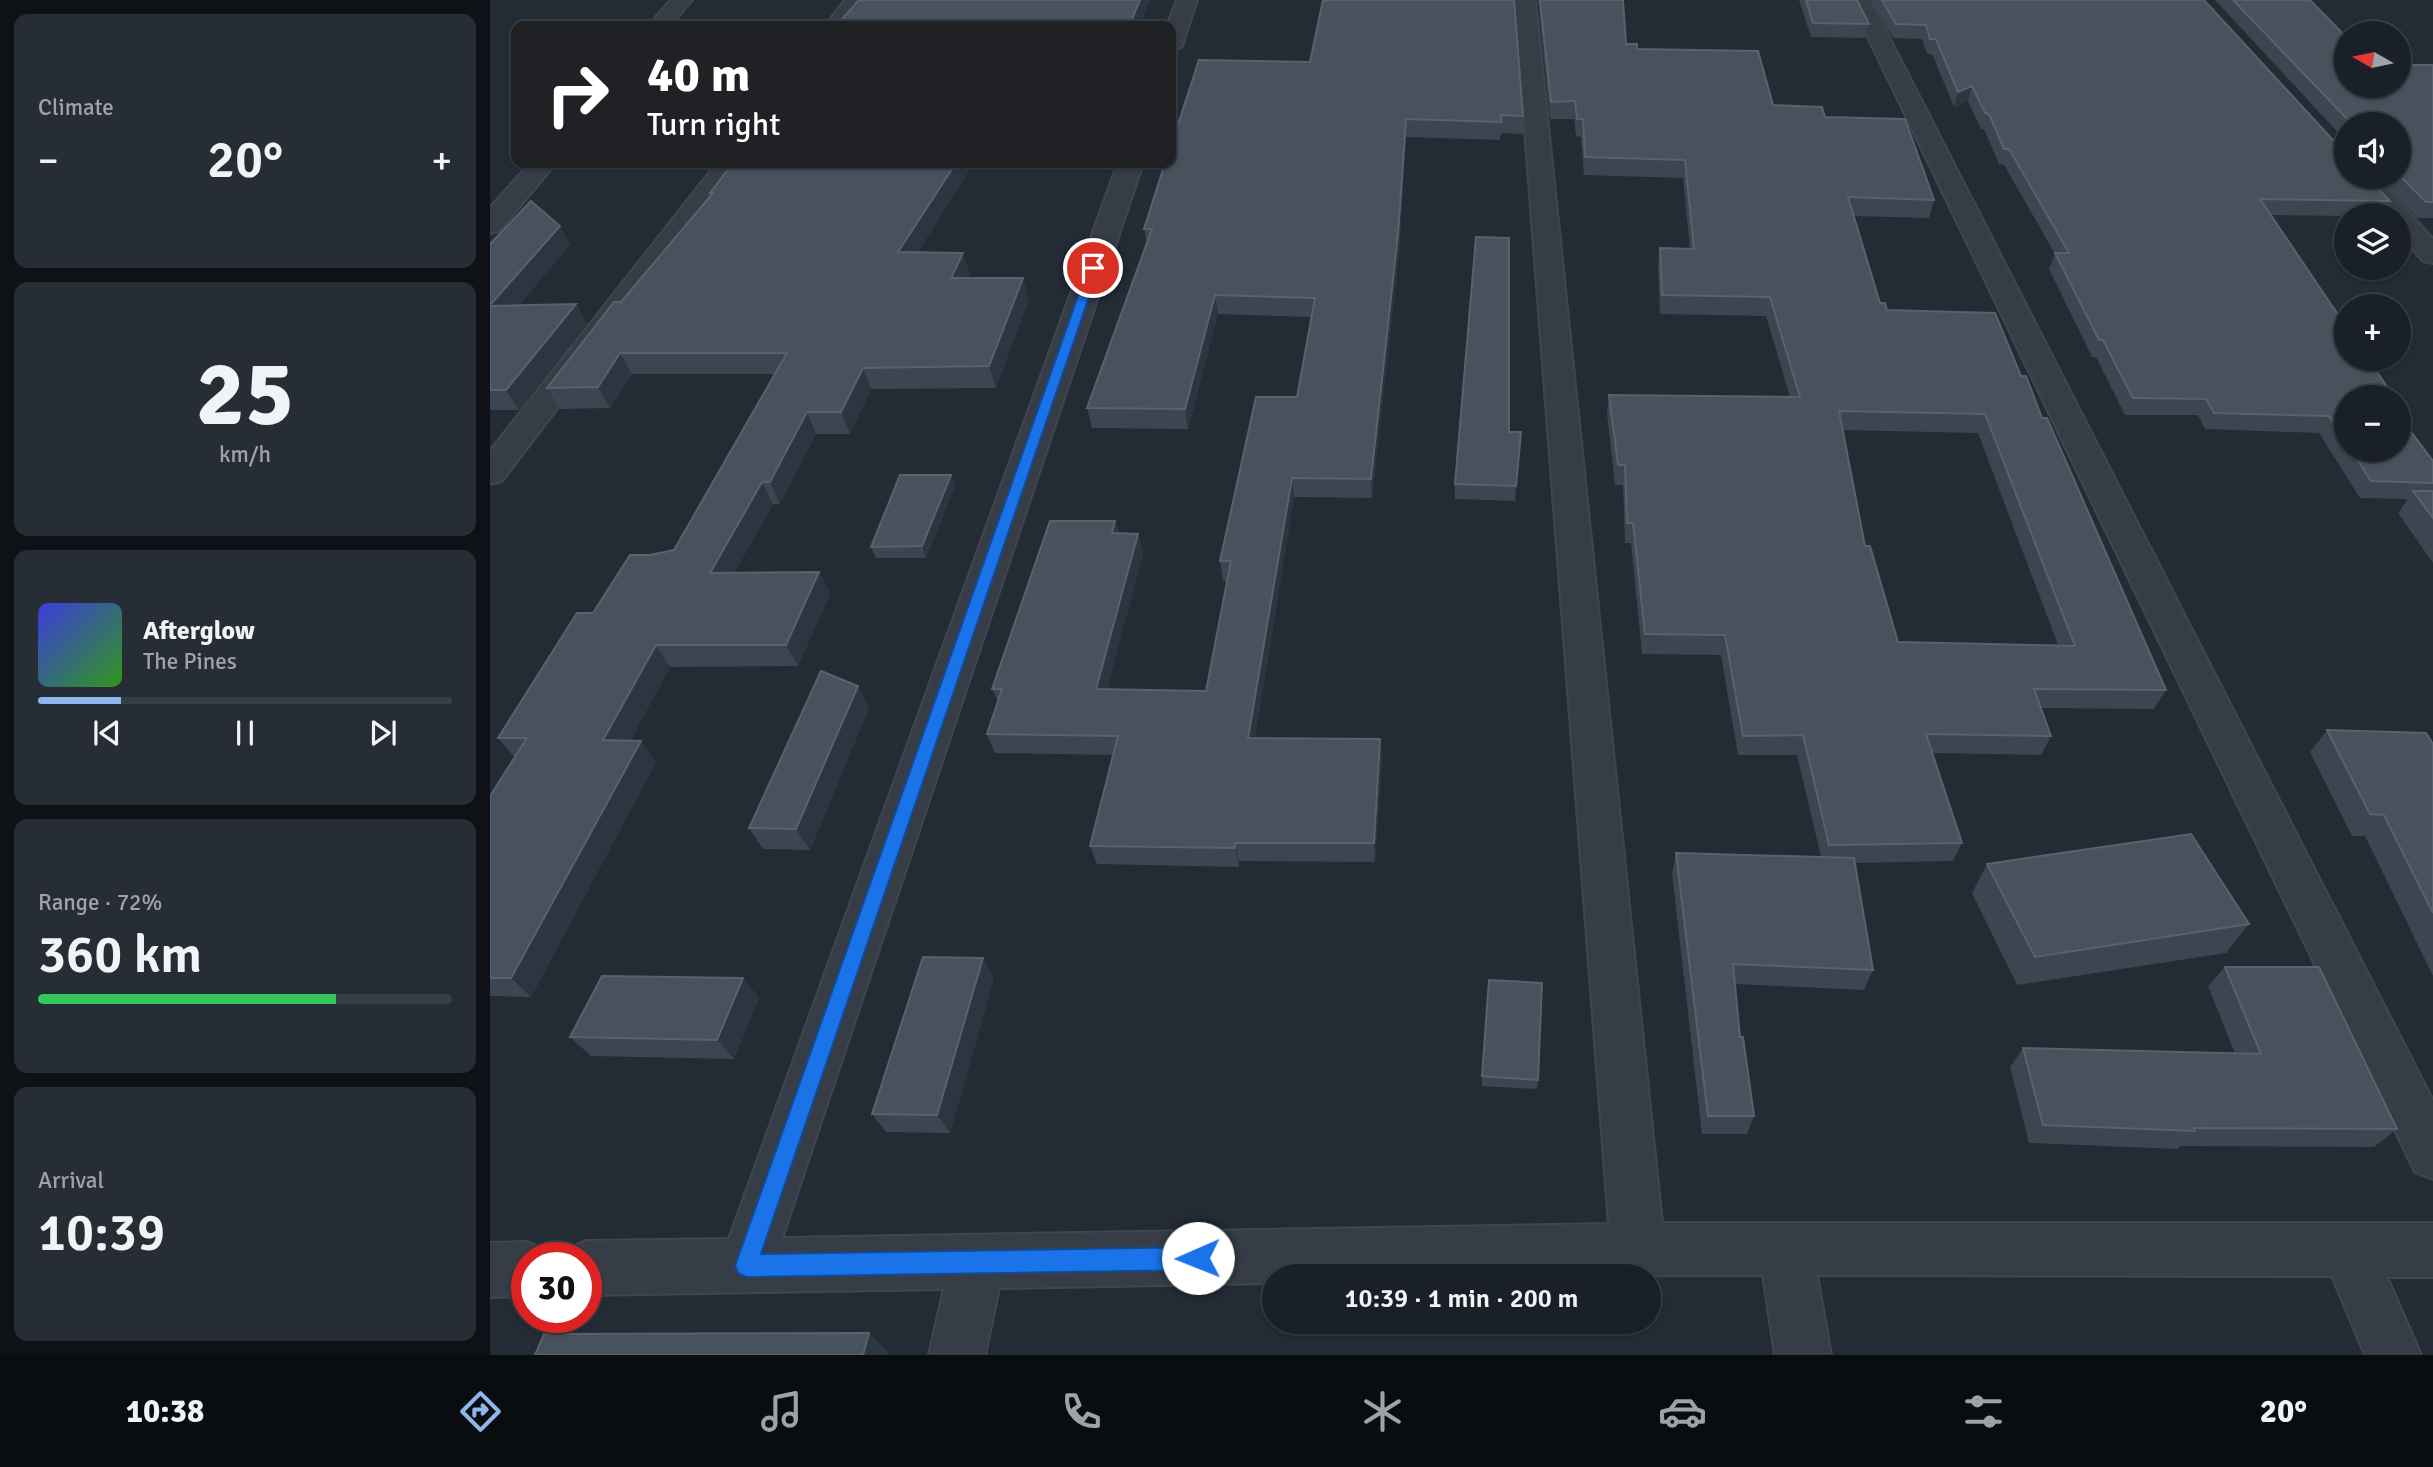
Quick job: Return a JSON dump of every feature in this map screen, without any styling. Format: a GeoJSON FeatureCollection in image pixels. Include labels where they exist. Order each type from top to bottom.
{"type":"FeatureCollection","features":[{"type":"Feature","properties":{"kind":"street"},"geometry":{"type":"LineString","coordinates":[[663,21],[682,0]]}},
{"type":"Feature","properties":{"kind":"street"},"geometry":{"type":"LineString","coordinates":[[840,21],[856,0]]}},
{"type":"Feature","properties":{"kind":"street"},"geometry":{"type":"LineString","coordinates":[[1176,32],[1187,0]]}},
{"type":"Feature","properties":{"kind":"street"},"geometry":{"type":"LineString","coordinates":[[1525,0],[1638,1251]]}},
{"type":"Feature","properties":{"kind":"street"},"geometry":{"type":"LineString","coordinates":[[1860,0],[2433,1154]]}},
{"type":"Feature","properties":{"kind":"street"},"geometry":{"type":"LineString","coordinates":[[490,225],[539,168]]}},
{"type":"Feature","properties":{"kind":"street"},"geometry":{"type":"LineString","coordinates":[[490,473],[726,168]]}},
{"type":"Feature","properties":{"kind":"street"},"geometry":{"type":"LineString","coordinates":[[746,1266],[1128,168]]}},
{"type":"Feature","properties":{"kind":"street"},"geometry":{"type":"LineString","coordinates":[[2372,189],[2385,203]]}},
{"type":"Feature","properties":{"kind":"street"},"geometry":{"type":"LineString","coordinates":[[2411,231],[2433,255]]}},
{"type":"Feature","properties":{"kind":"street"},"geometry":{"type":"LineString","coordinates":[[1785,1248],[1803,1355]]}},
{"type":"Feature","properties":{"kind":"street"},"geometry":{"type":"LineString","coordinates":[[602,1268],[1785,1248],[2433,1251]]}},
{"type":"Feature","properties":{"kind":"street"},"geometry":{"type":"LineString","coordinates":[[2348,1251],[2393,1355]]}},
{"type":"Feature","properties":{"kind":"street"},"geometry":{"type":"LineString","coordinates":[[957,1355],[977,1262]]}},
{"type":"Feature","properties":{"kind":"street"},"geometry":{"type":"LineString","coordinates":[[490,1270],[511,1269]]}},
{"type":"Feature","properties":{"kind":"building"},"geometry":{"type":"Polygon","coordinates":[[[859,0],[1140,0],[1131,21],[840,21],[859,0]]]}},
{"type":"Feature","properties":{"kind":"building"},"geometry":{"type":"Polygon","coordinates":[[[1323,0],[1514,0],[1523,116],[1501,115],[1501,122],[1406,119],[1398,234],[1371,479],[1292,478],[1248,738],[1380,739],[1374,843],[1235,843],[1235,848],[1090,846],[1118,736],[987,734],[1002,689],[992,689],[1050,521],[1115,521],[1112,533],[1138,534],[1096,689],[1206,691],[1231,561],[1220,561],[1256,397],[1297,397],[1315,298],[1215,295],[1185,409],[1087,408],[1152,229],[1144,229],[1163,168],[1176,168],[1176,131],[1199,60],[1310,62],[1323,0]]]}},
{"type":"Feature","properties":{"kind":"building"},"geometry":{"type":"Polygon","coordinates":[[[1540,0],[1623,0],[1626,44],[1637,44],[1637,49],[1758,51],[1773,105],[1822,107],[1825,117],[1905,119],[1934,200],[1848,197],[1880,303],[1885,303],[1887,310],[1995,313],[2021,376],[2026,376],[2042,418],[2047,418],[2166,690],[2034,689],[2051,736],[1926,734],[1962,843],[1829,845],[1803,735],[1743,736],[1725,635],[1645,634],[1633,523],[1627,523],[1625,465],[1618,465],[1609,395],[1800,397],[1770,297],[1662,295],[1660,248],[1694,249],[1685,160],[1585,157],[1583,119],[1577,119],[1575,101],[1551,102],[1540,0]],[[1839,411],[1865,546],[1870,546],[1898,642],[2075,646],[1985,414],[1839,411]]]}},
{"type":"Feature","properties":{"kind":"building"},"geometry":{"type":"Polygon","coordinates":[[[1806,0],[1857,0],[1869,24],[1813,23],[1806,0]]]}},
{"type":"Feature","properties":{"kind":"building"},"geometry":{"type":"Polygon","coordinates":[[[1882,0],[2204,0],[2334,141],[2334,189],[2378,189],[2390,201],[2260,199],[2334,309],[2334,371],[2376,371],[2386,385],[2334,385],[2334,424],[2329,416],[2214,413],[2206,399],[2133,398],[2103,340],[2099,340],[2055,253],[2069,253],[2009,149],[2004,149],[1989,114],[1985,113],[1972,86],[1958,92],[1936,39],[1930,39],[1926,25],[1896,24],[1882,0]]]}},
{"type":"Feature","properties":{"kind":"building"},"geometry":{"type":"Polygon","coordinates":[[[2233,0],[2310,0],[2334,25],[2334,98],[2412,98],[2412,65],[2433,65],[2433,202],[2426,202],[2411,187],[2411,112],[2340,112],[2233,0]]]}},
{"type":"Feature","properties":{"kind":"building"},"geometry":{"type":"Polygon","coordinates":[[[729,168],[953,168],[898,252],[963,253],[951,278],[1023,278],[989,366],[863,368],[841,412],[807,412],[770,482],[762,482],[710,573],[819,572],[786,645],[656,645],[603,740],[641,741],[511,978],[490,978],[490,796],[527,738],[498,738],[577,613],[593,613],[630,555],[650,555],[674,550],[787,353],[620,353],[598,387],[547,388],[614,302],[621,302],[713,193],[710,193],[729,168]]]}},
{"type":"Feature","properties":{"kind":"building"},"geometry":{"type":"Polygon","coordinates":[[[531,201],[560,226],[490,305],[490,244],[531,201]]]}},
{"type":"Feature","properties":{"kind":"building"},"geometry":{"type":"Polygon","coordinates":[[[1476,237],[1509,238],[1509,432],[1521,432],[1516,486],[1455,484],[1476,237]]]}},
{"type":"Feature","properties":{"kind":"building"},"geometry":{"type":"Polygon","coordinates":[[[576,304],[506,390],[490,390],[490,306],[576,304]]]}},
{"type":"Feature","properties":{"kind":"building"},"geometry":{"type":"Polygon","coordinates":[[[2411,432],[2433,461],[2433,483],[2371,481],[2359,462],[2411,462],[2411,432]]]}},
{"type":"Feature","properties":{"kind":"building"},"geometry":{"type":"Polygon","coordinates":[[[900,475],[951,475],[922,546],[871,547],[900,475]]]}},
{"type":"Feature","properties":{"kind":"building"},"geometry":{"type":"Polygon","coordinates":[[[2413,491],[2433,491],[2433,518],[2413,491]]]}},
{"type":"Feature","properties":{"kind":"building"},"geometry":{"type":"Polygon","coordinates":[[[821,671],[858,686],[796,829],[749,828],[821,671]]]}},
{"type":"Feature","properties":{"kind":"building"},"geometry":{"type":"Polygon","coordinates":[[[2327,730],[2426,733],[2433,744],[2433,913],[2384,815],[2370,814],[2327,730]]]}},
{"type":"Feature","properties":{"kind":"building"},"geometry":{"type":"Polygon","coordinates":[[[2191,834],[2249,924],[2035,957],[1987,864],[2191,834]]]}},
{"type":"Feature","properties":{"kind":"building"},"geometry":{"type":"Polygon","coordinates":[[[1676,853],[1854,858],[1873,970],[1733,964],[1740,1037],[1743,1037],[1754,1116],[1708,1116],[1676,853]]]}},
{"type":"Feature","properties":{"kind":"building"},"geometry":{"type":"Polygon","coordinates":[[[923,957],[983,958],[937,1115],[872,1114],[923,957]]]}},
{"type":"Feature","properties":{"kind":"building"},"geometry":{"type":"Polygon","coordinates":[[[2225,967],[2319,967],[2397,1129],[2194,1128],[2195,1131],[2043,1125],[2023,1048],[2261,1054],[2225,967]]]}},
{"type":"Feature","properties":{"kind":"building"},"geometry":{"type":"Polygon","coordinates":[[[602,976],[743,978],[717,1040],[570,1037],[602,976]]]}},
{"type":"Feature","properties":{"kind":"building"},"geometry":{"type":"Polygon","coordinates":[[[1489,980],[1542,983],[1538,1080],[1482,1076],[1489,980]]]}},
{"type":"Feature","properties":{"kind":"building"},"geometry":{"type":"Polygon","coordinates":[[[869,1333],[863,1355],[535,1355],[544,1334],[869,1333]]]}},
{"type":"Feature","properties":{"kind":"route"},"geometry":{"type":"LineString","coordinates":[[1093,268],[746,1266],[1198,1258]]}}]}
